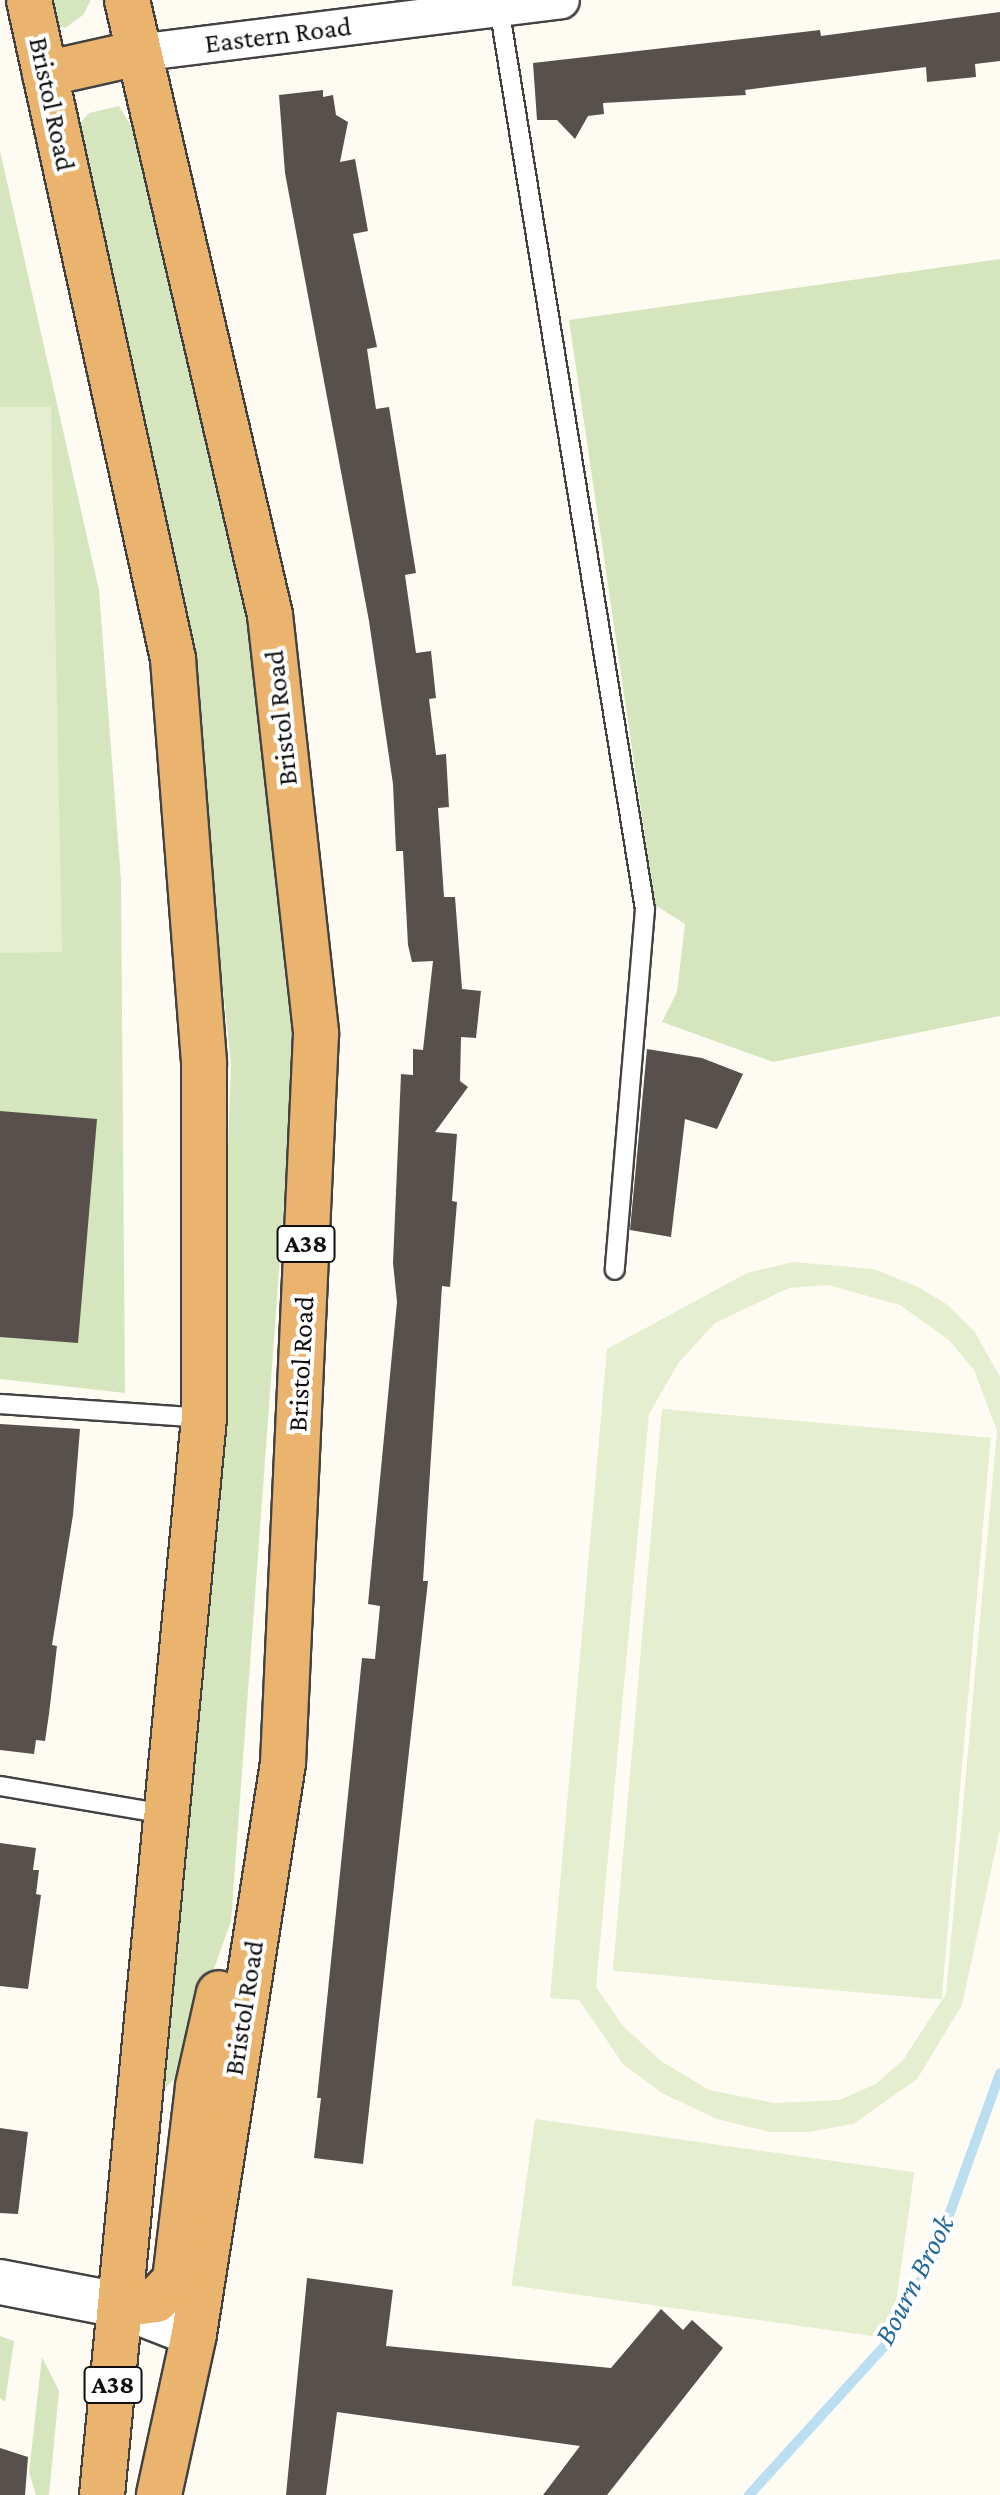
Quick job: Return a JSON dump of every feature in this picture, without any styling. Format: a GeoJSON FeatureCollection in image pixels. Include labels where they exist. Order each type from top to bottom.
{"type":"FeatureCollection","features":[{"type":"Feature","properties":{"kind":"highway","name":"Bristol Road"},"geometry":{"type":"LineString","coordinates":[[29,0],[173,659],[204,1062],[204,1418],[102,2495]]}},
{"type":"Feature","properties":{"kind":"highway","name":"Bristol Road"},"geometry":{"type":"LineString","coordinates":[[127,0],[270,615],[316,1034],[283,1763],[194,2334],[159,2495]]}},
{"type":"Feature","properties":{"kind":"highway"},"geometry":{"type":"LineString","coordinates":[[45,74],[138,53]]}},
{"type":"Feature","properties":{"kind":"highway"},"geometry":{"type":"LineString","coordinates":[[120,2305],[156,2300],[175,2280],[198,2086],[221,1983],[262,1893]]}},
{"type":"Feature","properties":{"kind":"street","name":"Eastern Road"},"geometry":{"type":"LineString","coordinates":[[138,53],[561,0]]}},
{"type":"Feature","properties":{"kind":"street"},"geometry":{"type":"LineString","coordinates":[[0,2282],[120,2305],[194,2334]]}},
{"type":"Feature","properties":{"kind":"lane"},"geometry":{"type":"LineString","coordinates":[[499,7],[645,909],[615,1270]]}},
{"type":"Feature","properties":{"kind":"lane"},"geometry":{"type":"LineString","coordinates":[[0,1404],[204,1418]]}},
{"type":"Feature","properties":{"kind":"lane"},"geometry":{"type":"LineString","coordinates":[[0,1786],[166,1814]]}},
{"type":"Feature","properties":{"kind":"green space"},"geometry":{"type":"Polygon","coordinates":[[[48,0],[91,0],[83,15],[65,28],[53,24],[48,0]]]}},
{"type":"Feature","properties":{"kind":"green space"},"geometry":{"type":"Polygon","coordinates":[[[119,106],[139,139],[250,613],[296,1041],[231,1921],[175,2078],[162,2092],[156,2084],[187,1833],[218,1437],[231,1064],[189,667],[80,123],[89,113],[119,106]]]}},
{"type":"Feature","properties":{"kind":"green space"},"geometry":{"type":"Polygon","coordinates":[[[0,151],[99,590],[121,880],[125,1393],[0,1379],[0,151]]]}},
{"type":"Feature","properties":{"kind":"green space"},"geometry":{"type":"Polygon","coordinates":[[[1000,259],[1000,1016],[773,1062],[662,1022],[677,992],[685,924],[655,905],[569,320],[1000,259]]]}},
{"type":"Feature","properties":{"kind":"green space"},"geometry":{"type":"Polygon","coordinates":[[[0,407],[51,407],[62,952],[0,953],[0,407]]]}},
{"type":"Feature","properties":{"kind":"green space"},"geometry":{"type":"Polygon","coordinates":[[[793,1262],[874,1269],[918,1287],[948,1305],[975,1332],[1000,1377],[1000,1829],[962,2005],[917,2079],[853,2124],[808,2132],[770,2132],[717,2119],[662,2093],[623,2064],[579,2000],[550,1998],[607,1349],[747,1273],[793,1262]],[[828,1285],[789,1288],[715,1323],[679,1362],[649,1414],[596,1987],[623,2026],[661,2061],[709,2090],[774,2103],[839,2100],[876,2084],[903,2060],[946,1994],[997,1431],[974,1370],[949,1340],[900,1305],[828,1285]]]}},
{"type":"Feature","properties":{"kind":"green space"},"geometry":{"type":"Polygon","coordinates":[[[662,1409],[991,1438],[942,2000],[613,1971],[662,1409]]]}},
{"type":"Feature","properties":{"kind":"green space"},"geometry":{"type":"Polygon","coordinates":[[[535,2119],[914,2172],[891,2339],[512,2285],[535,2119]]]}},
{"type":"Feature","properties":{"kind":"green space"},"geometry":{"type":"Polygon","coordinates":[[[0,2336],[14,2341],[5,2402],[0,2398],[0,2336]]]}},
{"type":"Feature","properties":{"kind":"green space"},"geometry":{"type":"Polygon","coordinates":[[[42,2357],[59,2391],[49,2495],[36,2495],[29,2472],[42,2357]]]}},
{"type":"Feature","properties":{"kind":"building"},"geometry":{"type":"Polygon","coordinates":[[[1000,12],[1000,61],[975,64],[976,77],[927,82],[926,67],[745,90],[746,95],[603,103],[604,114],[588,116],[575,139],[557,120],[537,120],[533,63],[820,30],[821,36],[1000,12]]]}},
{"type":"Feature","properties":{"kind":"building"},"geometry":{"type":"Polygon","coordinates":[[[323,90],[323,97],[333,95],[336,115],[348,122],[340,162],[355,159],[368,231],[353,234],[377,347],[367,349],[376,409],[389,407],[416,573],[405,575],[416,653],[431,651],[436,698],[429,699],[436,755],[446,754],[449,807],[438,808],[444,897],[455,897],[462,989],[481,991],[476,1038],[461,1037],[460,1081],[468,1087],[435,1132],[457,1134],[452,1201],[457,1202],[450,1287],[442,1286],[423,1581],[428,1581],[363,2164],[314,2158],[321,2098],[317,2098],[362,1658],[375,1659],[380,1606],[368,1604],[397,1302],[393,1263],[401,1074],[413,1075],[413,1049],[423,1050],[433,961],[412,962],[408,945],[403,851],[396,851],[393,784],[369,621],[285,173],[279,95],[323,90]]]}},
{"type":"Feature","properties":{"kind":"building"},"geometry":{"type":"Polygon","coordinates":[[[647,1049],[702,1058],[743,1074],[717,1129],[685,1119],[671,1237],[630,1230],[647,1049]]]}},
{"type":"Feature","properties":{"kind":"building"},"geometry":{"type":"Polygon","coordinates":[[[0,1111],[97,1119],[78,1343],[0,1337],[0,1111]]]}},
{"type":"Feature","properties":{"kind":"building"},"geometry":{"type":"Polygon","coordinates":[[[0,1424],[80,1429],[73,1515],[52,1645],[57,1646],[49,1714],[45,1741],[36,1740],[34,1754],[0,1750],[0,1424]]]}},
{"type":"Feature","properties":{"kind":"building"},"geometry":{"type":"Polygon","coordinates":[[[0,1843],[36,1848],[33,1870],[39,1870],[36,1894],[41,1895],[28,1989],[0,1986],[0,1843]]]}},
{"type":"Feature","properties":{"kind":"building"},"geometry":{"type":"Polygon","coordinates":[[[0,2128],[28,2132],[18,2214],[0,2213],[0,2128]]]}},
{"type":"Feature","properties":{"kind":"building"},"geometry":{"type":"Polygon","coordinates":[[[307,2278],[393,2290],[386,2346],[611,2368],[661,2309],[683,2330],[692,2320],[723,2348],[607,2495],[543,2495],[580,2446],[337,2412],[326,2495],[286,2495],[307,2278]]]}},
{"type":"Feature","properties":{"kind":"building"},"geometry":{"type":"Polygon","coordinates":[[[0,2448],[28,2457],[25,2495],[0,2495],[0,2448]]]}},
{"type":"Feature","properties":{"kind":"waterway","name":"Bourn Brook"},"geometry":{"type":"LineString","coordinates":[[749,2495],[889,2341],[935,2254],[1000,2073]]}}]}
